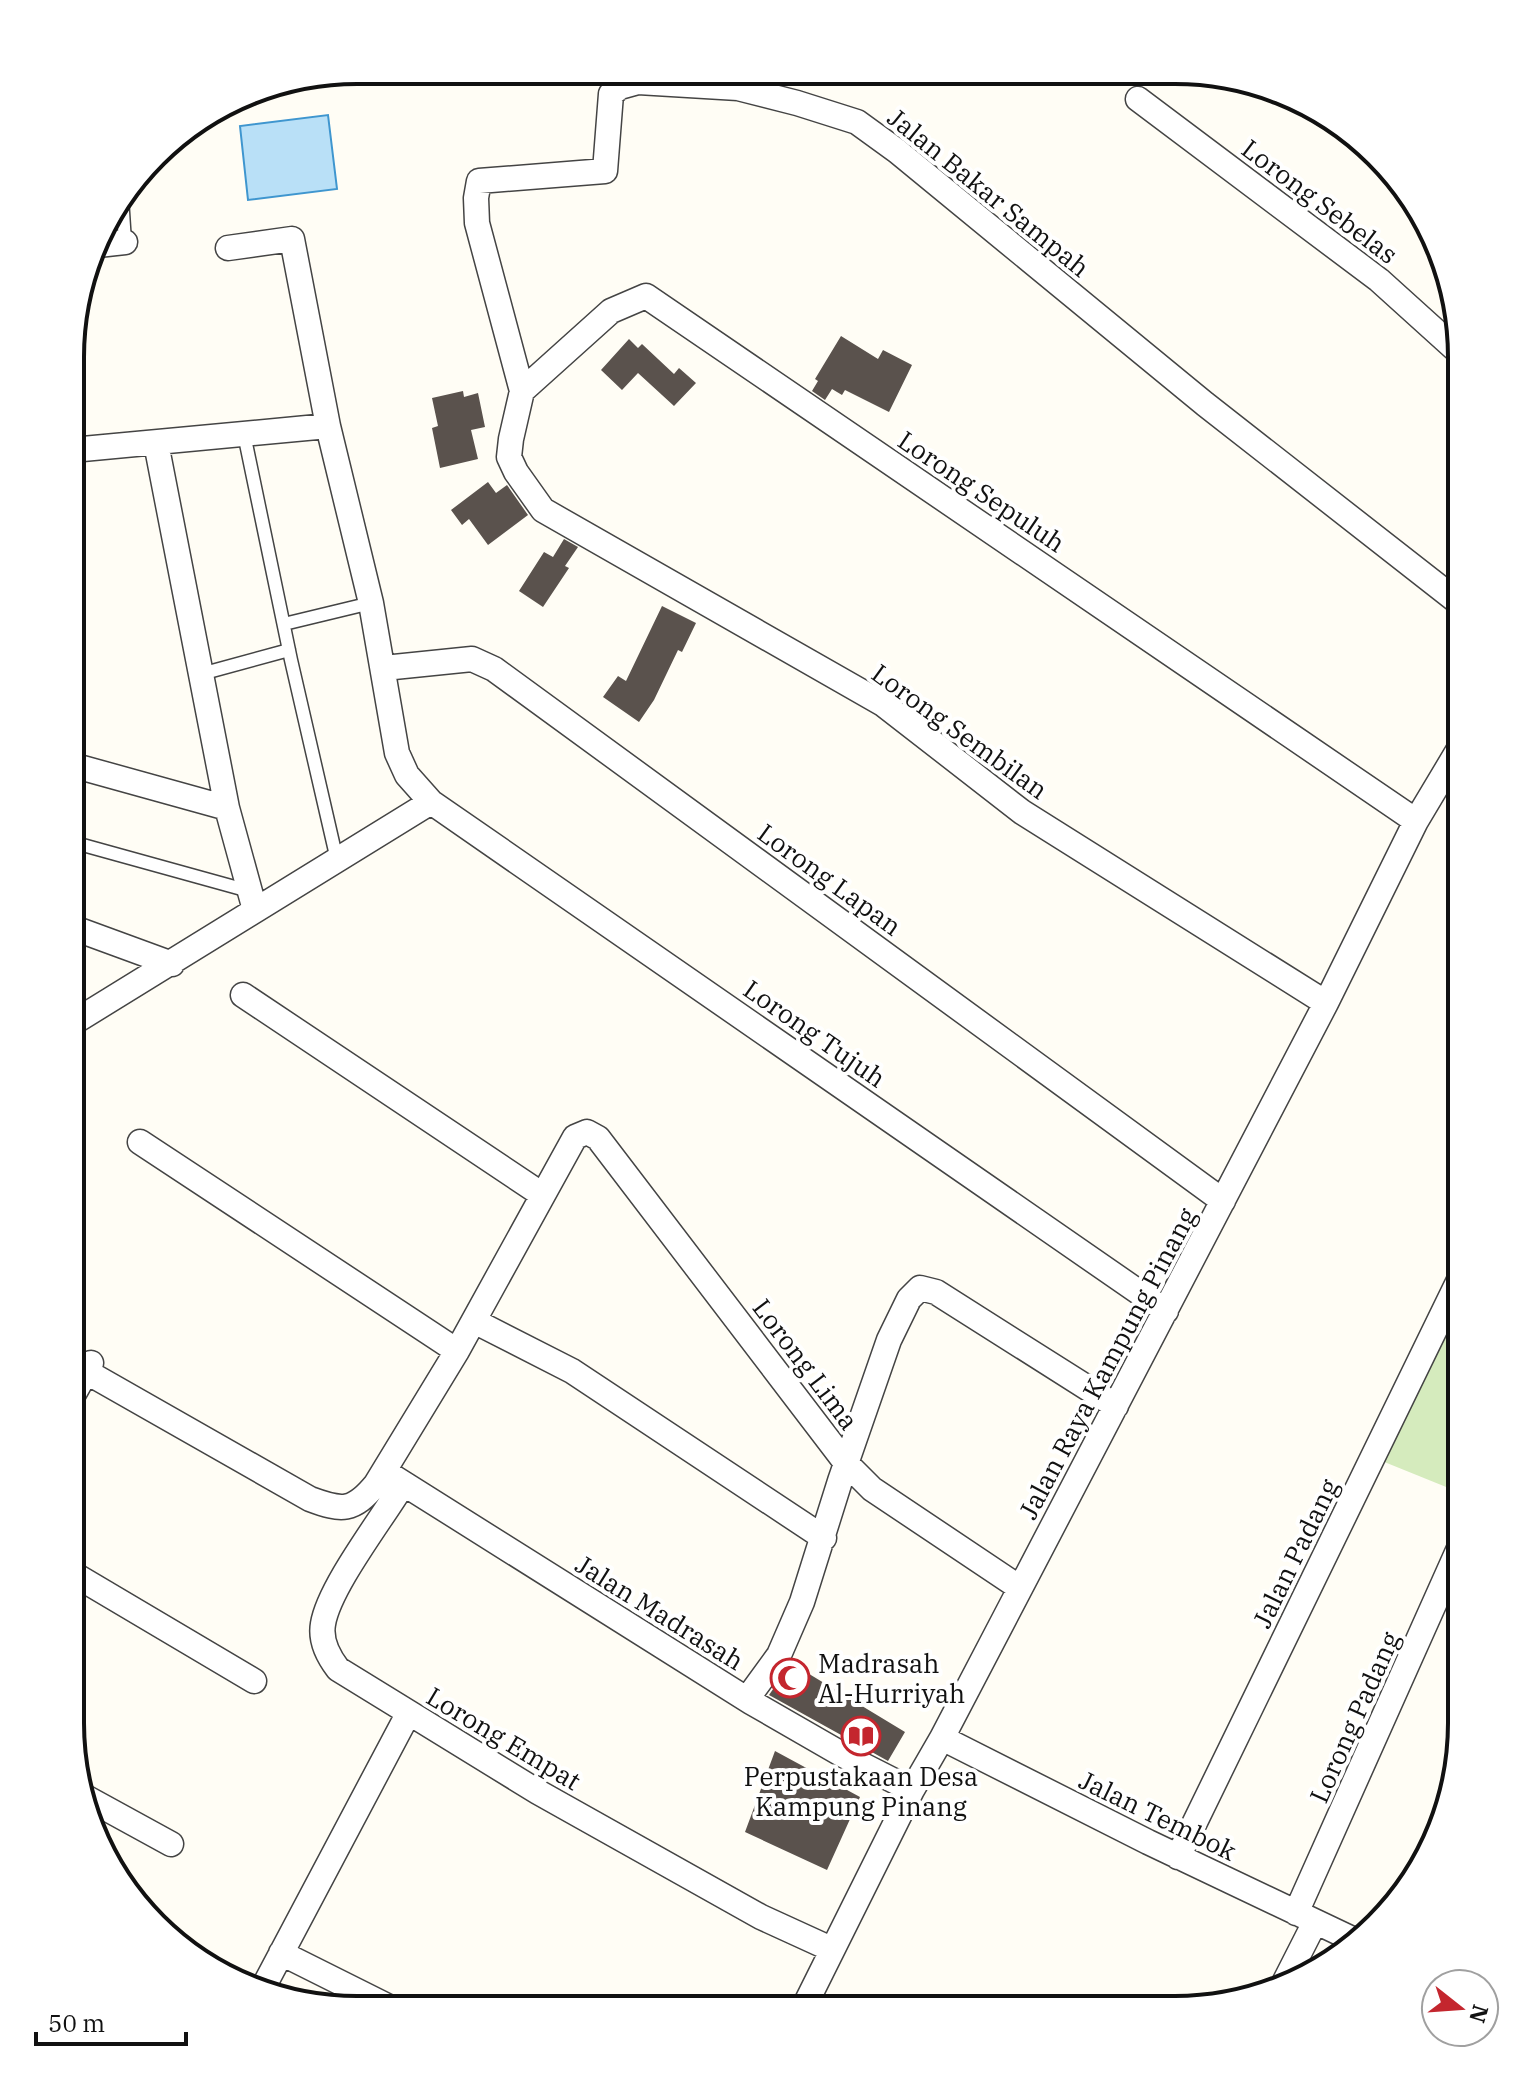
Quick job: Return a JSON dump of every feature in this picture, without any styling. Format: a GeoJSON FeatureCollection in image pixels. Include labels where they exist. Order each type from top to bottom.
{"type":"FeatureCollection","features":[{"type":"Feature","properties":{"kind":"street","name":"Jalan Bakar Sampah"},"geometry":{"type":"LineString","coordinates":[[522,391],[477,223],[479,181],[605,171],[611,94],[628,85]]}},
{"type":"Feature","properties":{"kind":"street","name":"Jalan Bakar Sampah"},"geometry":{"type":"LineString","coordinates":[[681,85],[738,88],[857,122],[897,151],[1205,404],[1448,594]]}},
{"type":"Feature","properties":{"kind":"street","name":"Lorong Sebelas"},"geometry":{"type":"LineString","coordinates":[[1138,99],[1379,280],[1447,342]]}},
{"type":"Feature","properties":{"kind":"street","name":"Lorong Tujuh"},"geometry":{"type":"LineString","coordinates":[[228,248],[292,239],[328,426],[371,603],[397,753],[407,775],[431,802],[1166,1311]]}},
{"type":"Feature","properties":{"kind":"street"},"geometry":{"type":"LineString","coordinates":[[109,244],[125,242]]}},
{"type":"Feature","properties":{"kind":"street","name":"Lorong Sepuluh"},"geometry":{"type":"LineString","coordinates":[[522,391],[611,311],[646,296],[1416,821]]}},
{"type":"Feature","properties":{"kind":"street","name":"Lorong Sembilan"},"geometry":{"type":"LineString","coordinates":[[522,391],[509,457],[543,510],[883,704],[1022,812],[1326,1003]]}},
{"type":"Feature","properties":{"kind":"street"},"geometry":{"type":"LineString","coordinates":[[84,449],[328,426]]}},
{"type":"Feature","properties":{"kind":"street"},"geometry":{"type":"LineString","coordinates":[[156,443],[227,808],[252,900]]}},
{"type":"Feature","properties":{"kind":"street","name":"Lorong Lapan"},"geometry":{"type":"LineString","coordinates":[[384,668],[472,659],[494,669],[1223,1201]]}},
{"type":"Feature","properties":{"kind":"street"},"geometry":{"type":"LineString","coordinates":[[84,768],[227,808]]}},
{"type":"Feature","properties":{"kind":"street","name":"Jalan Raya Kampung Pinang"},"geometry":{"type":"LineString","coordinates":[[809,1996],[912,1790],[1166,1311],[1326,1003],[1416,821],[1448,768]]}},
{"type":"Feature","properties":{"kind":"street"},"geometry":{"type":"LineString","coordinates":[[84,1016],[172,964],[252,900],[337,860],[431,802]]}},
{"type":"Feature","properties":{"kind":"street"},"geometry":{"type":"LineString","coordinates":[[84,932],[172,964]]}},
{"type":"Feature","properties":{"kind":"street"},"geometry":{"type":"LineString","coordinates":[[84,1367],[310,1499],[335,1508],[352,1507],[394,1478],[457,1351],[541,1194],[243,995]]}},
{"type":"Feature","properties":{"kind":"street","name":"Lorong Lima"},"geometry":{"type":"LineString","coordinates":[[541,1194],[575,1137],[587,1132],[598,1138],[846,1463],[872,1489],[1020,1588]]}},
{"type":"Feature","properties":{"kind":"street"},"geometry":{"type":"LineString","coordinates":[[140,1142],[457,1351]]}},
{"type":"Feature","properties":{"kind":"street"},"geometry":{"type":"LineString","coordinates":[[747,1699],[779,1655],[802,1602],[889,1340],[909,1299],[920,1288],[936,1292],[1116,1406]]}},
{"type":"Feature","properties":{"kind":"street","name":"Jalan Padang"},"geometry":{"type":"LineString","coordinates":[[1178,1857],[1447,1307]]}},
{"type":"Feature","properties":{"kind":"street"},"geometry":{"type":"LineString","coordinates":[[474,1321],[572,1371],[824,1538]]}},
{"type":"Feature","properties":{"kind":"street","name":"Jalan Madrasah"},"geometry":{"type":"LineString","coordinates":[[394,1478],[747,1699],[816,1740],[912,1790]]}},
{"type":"Feature","properties":{"kind":"street","name":"Lorong Empat"},"geometry":{"type":"LineString","coordinates":[[394,1478],[328,1604],[322,1627],[326,1652],[338,1669],[538,1792],[761,1917],[831,1949]]}},
{"type":"Feature","properties":{"kind":"street","name":"Lorong Padang"},"geometry":{"type":"LineString","coordinates":[[1288,1972],[1306,1917],[1447,1577]]}},
{"type":"Feature","properties":{"kind":"street"},"geometry":{"type":"LineString","coordinates":[[84,1580],[254,1681]]}},
{"type":"Feature","properties":{"kind":"street"},"geometry":{"type":"LineString","coordinates":[[267,1980],[408,1714]]}},
{"type":"Feature","properties":{"kind":"street","name":"Jalan Tembok"},"geometry":{"type":"LineString","coordinates":[[942,1738],[1178,1857],[1345,1936]]}},
{"type":"Feature","properties":{"kind":"street"},"geometry":{"type":"LineString","coordinates":[[96,1803],[171,1844]]}},
{"type":"Feature","properties":{"kind":"street"},"geometry":{"type":"LineString","coordinates":[[281,1953],[367,1996]]}},
{"type":"Feature","properties":{"kind":"lane"},"geometry":{"type":"LineString","coordinates":[[123,216],[125,242]]}},
{"type":"Feature","properties":{"kind":"lane"},"geometry":{"type":"LineString","coordinates":[[244,434],[337,860]]}},
{"type":"Feature","properties":{"kind":"lane"},"geometry":{"type":"LineString","coordinates":[[284,624],[371,603]]}},
{"type":"Feature","properties":{"kind":"lane"},"geometry":{"type":"LineString","coordinates":[[201,674],[289,650]]}},
{"type":"Feature","properties":{"kind":"lane"},"geometry":{"type":"LineString","coordinates":[[84,846],[252,900]]}},
{"type":"Feature","properties":{"kind":"green space"},"geometry":{"type":"Polygon","coordinates":[[[1447,1313],[1447,1487],[1372,1457],[1447,1313]]]}},
{"type":"Feature","properties":{"kind":"water"},"geometry":{"type":"Polygon","coordinates":[[[328,115],[337,189],[248,200],[240,126],[328,115]]]}},
{"type":"Feature","properties":{"kind":"building"},"geometry":{"type":"Polygon","coordinates":[[[841,336],[878,359],[883,350],[912,365],[889,412],[845,390],[842,395],[832,389],[825,400],[812,391],[818,381],[815,379],[841,336]]]}},
{"type":"Feature","properties":{"kind":"building"},"geometry":{"type":"Polygon","coordinates":[[[629,339],[638,348],[642,344],[674,374],[679,368],[696,383],[674,406],[638,373],[622,390],[601,370],[629,339]]]}},
{"type":"Feature","properties":{"kind":"building"},"geometry":{"type":"Polygon","coordinates":[[[463,391],[464,397],[478,393],[485,427],[471,430],[478,459],[440,468],[432,428],[438,426],[432,398],[463,391]]]}},
{"type":"Feature","properties":{"kind":"building"},"geometry":{"type":"Polygon","coordinates":[[[488,482],[496,493],[507,485],[528,515],[488,545],[469,519],[462,525],[451,510],[488,482]]]}},
{"type":"Feature","properties":{"kind":"building"},"geometry":{"type":"Polygon","coordinates":[[[564,539],[578,547],[565,566],[569,568],[543,607],[519,591],[544,552],[553,557],[564,539]]]}},
{"type":"Feature","properties":{"kind":"building"},"geometry":{"type":"Polygon","coordinates":[[[662,606],[696,623],[639,722],[603,697],[618,676],[626,681],[662,606]]]}},
{"type":"Feature","properties":{"kind":"building"},"geometry":{"type":"Polygon","coordinates":[[[791,1663],[905,1732],[888,1761],[769,1695],[791,1663]]]}},
{"type":"Feature","properties":{"kind":"building"},"geometry":{"type":"Polygon","coordinates":[[[775,1751],[860,1797],[827,1870],[745,1832],[775,1751]]]}},
{"type":"Feature","properties":{"kind":"place","name":"Madrasah Al-Hurriyah"},"geometry":{"type":"Point","coordinates":[790,1678]}},
{"type":"Feature","properties":{"kind":"place","name":"Perpustakaan Desa Kampung Pinang"},"geometry":{"type":"Point","coordinates":[861,1736]}}]}
